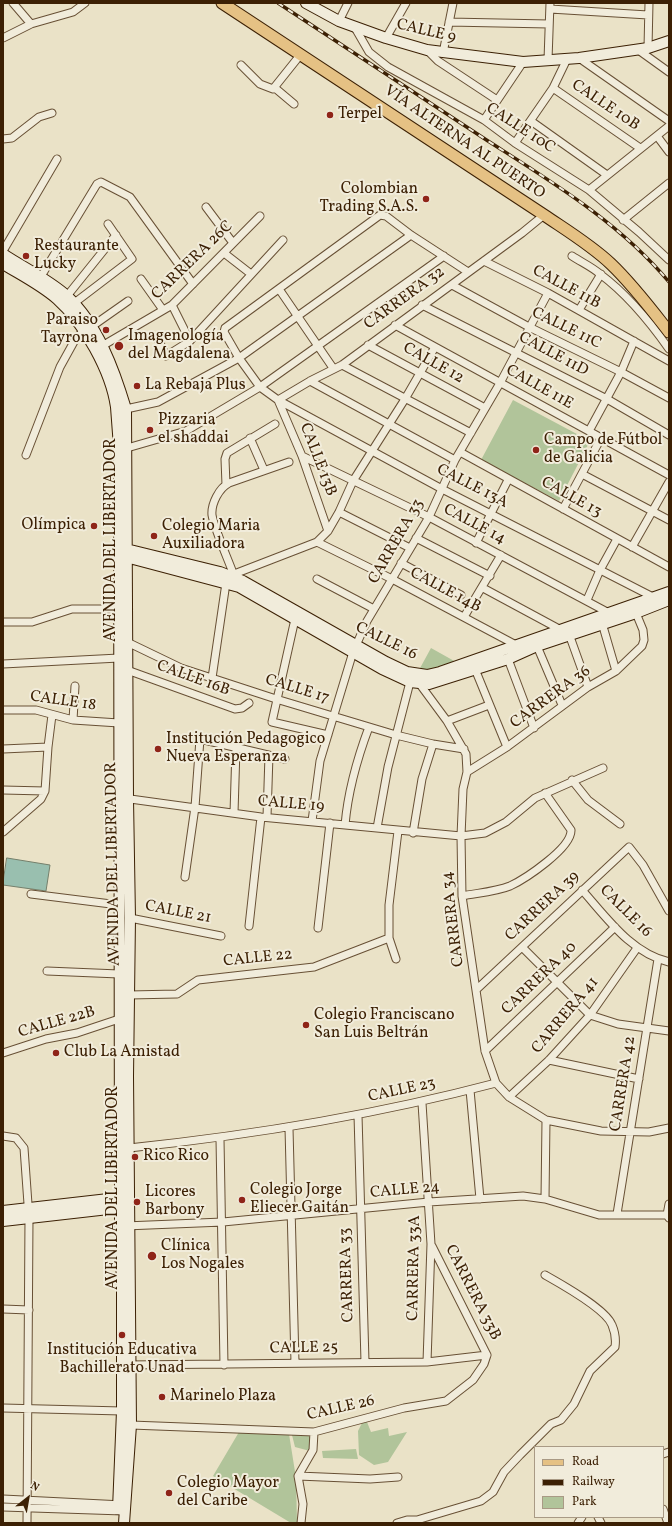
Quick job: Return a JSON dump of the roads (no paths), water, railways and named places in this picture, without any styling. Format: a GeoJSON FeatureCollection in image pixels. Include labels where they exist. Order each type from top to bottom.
{"type":"FeatureCollection","features":[{"type":"Feature","properties":{"kind":"main road","name":"VÍA ALTERNA AL PUERTO"},"geometry":{"type":"LineString","coordinates":[[222,3],[544,215],[610,264],[638,293],[669,332]]}},
{"type":"Feature","properties":{"kind":"main road","name":"CALLE 9"},"geometry":{"type":"LineString","coordinates":[[306,3],[339,21],[386,38],[427,50],[523,62],[579,58],[642,49],[669,41]]}},
{"type":"Feature","properties":{"kind":"main road","name":"AVENIDA DEL LIBERTADOR"},"geometry":{"type":"LineString","coordinates":[[3,254],[70,300],[88,329],[116,406],[127,642],[119,905],[119,1019],[124,1202],[126,1365],[131,1425],[118,1523]]}},
{"type":"Feature","properties":{"kind":"main road","name":"AVENIDA DEL LIBERTADOR"},"geometry":{"type":"LineString","coordinates":[[3,264],[55,298],[88,329],[102,346],[119,387],[126,409],[127,448],[119,609],[119,723],[130,918],[128,1076],[129,1148],[124,1202]]}},
{"type":"Feature","properties":{"kind":"main road","name":"CALLE 16"},"geometry":{"type":"LineString","coordinates":[[123,552],[243,581],[355,649],[414,682],[429,684],[508,658],[609,613],[669,592]]}},
{"type":"Feature","properties":{"kind":"main road","name":"CALLE 16"},"geometry":{"type":"LineString","coordinates":[[230,577],[239,587],[294,619],[355,649],[407,672],[427,675],[470,663],[516,645],[636,613],[669,600]]}},
{"type":"Feature","properties":{"kind":"main road"},"geometry":{"type":"LineString","coordinates":[[3,1221],[29,1213],[124,1202]]}},
{"type":"Feature","properties":{"kind":"main road"},"geometry":{"type":"LineString","coordinates":[[3,1211],[29,1213]]}},
{"type":"Feature","properties":{"kind":"main road","name":"AVENIDA DEL LIBERTADOR"},"geometry":{"type":"LineString","coordinates":[[124,1523],[121,1508],[122,1411],[126,1365]]}},
{"type":"Feature","properties":{"kind":"street"},"geometry":{"type":"LineString","coordinates":[[13,3],[31,24]]}},
{"type":"Feature","properties":{"kind":"street"},"geometry":{"type":"LineString","coordinates":[[3,38],[31,24],[73,12],[85,3]]}},
{"type":"Feature","properties":{"kind":"street"},"geometry":{"type":"LineString","coordinates":[[339,21],[348,3]]}},
{"type":"Feature","properties":{"kind":"street"},"geometry":{"type":"LineString","coordinates":[[386,38],[406,3]]}},
{"type":"Feature","properties":{"kind":"street"},"geometry":{"type":"LineString","coordinates":[[443,52],[453,3]]}},
{"type":"Feature","properties":{"kind":"street"},"geometry":{"type":"LineString","coordinates":[[649,3],[642,49],[669,72]]}},
{"type":"Feature","properties":{"kind":"street"},"geometry":{"type":"LineString","coordinates":[[548,60],[550,6],[648,15]]}},
{"type":"Feature","properties":{"kind":"street"},"geometry":{"type":"LineString","coordinates":[[449,22],[549,24]]}},
{"type":"Feature","properties":{"kind":"street","name":"CALLE 10C"},"geometry":{"type":"LineString","coordinates":[[354,26],[369,52],[388,67],[484,120],[515,143],[589,190],[669,260]]}},
{"type":"Feature","properties":{"kind":"street","name":"CALLE 10C"},"geometry":{"type":"LineString","coordinates":[[427,50],[438,61],[497,100]]}},
{"type":"Feature","properties":{"kind":"street"},"geometry":{"type":"LineString","coordinates":[[241,65],[260,84],[269,89],[275,88],[301,54]]}},
{"type":"Feature","properties":{"kind":"street"},"geometry":{"type":"LineString","coordinates":[[579,58],[669,121]]}},
{"type":"Feature","properties":{"kind":"street"},"geometry":{"type":"LineString","coordinates":[[515,143],[553,88],[567,59]]}},
{"type":"Feature","properties":{"kind":"street"},"geometry":{"type":"LineString","coordinates":[[484,120],[523,62]]}},
{"type":"Feature","properties":{"kind":"street"},"geometry":{"type":"LineString","coordinates":[[275,88],[294,104]]}},
{"type":"Feature","properties":{"kind":"street","name":"CALLE 10B"},"geometry":{"type":"LineString","coordinates":[[553,88],[640,148]]}},
{"type":"Feature","properties":{"kind":"street"},"geometry":{"type":"LineString","coordinates":[[3,140],[12,138],[39,117],[52,113]]}},
{"type":"Feature","properties":{"kind":"street","name":"CALLE 10C"},"geometry":{"type":"LineString","coordinates":[[530,121],[607,175]]}},
{"type":"Feature","properties":{"kind":"street"},"geometry":{"type":"LineString","coordinates":[[589,190],[669,126]]}},
{"type":"Feature","properties":{"kind":"street"},"geometry":{"type":"LineString","coordinates":[[657,136],[669,152]]}},
{"type":"Feature","properties":{"kind":"street"},"geometry":{"type":"LineString","coordinates":[[3,251],[57,159]]}},
{"type":"Feature","properties":{"kind":"street"},"geometry":{"type":"LineString","coordinates":[[40,278],[97,184],[101,182],[130,197],[193,284]]}},
{"type":"Feature","properties":{"kind":"street"},"geometry":{"type":"LineString","coordinates":[[623,220],[669,183]]}},
{"type":"Feature","properties":{"kind":"street"},"geometry":{"type":"LineString","coordinates":[[206,207],[233,243]]}},
{"type":"Feature","properties":{"kind":"street"},"geometry":{"type":"LineString","coordinates":[[333,368],[279,289],[380,215],[386,216],[411,235],[468,272]]}},
{"type":"Feature","properties":{"kind":"street","name":"CARRERA 32"},"geometry":{"type":"LineString","coordinates":[[278,400],[333,368],[342,365],[422,305],[522,234],[544,215]]}},
{"type":"Feature","properties":{"kind":"street","name":"CARRERA 26C"},"geometry":{"type":"LineString","coordinates":[[102,346],[172,305],[260,216]]}},
{"type":"Feature","properties":{"kind":"street"},"geometry":{"type":"LineString","coordinates":[[70,300],[132,259],[108,224]]}},
{"type":"Feature","properties":{"kind":"street"},"geometry":{"type":"LineString","coordinates":[[70,300],[116,235]]}},
{"type":"Feature","properties":{"kind":"street"},"geometry":{"type":"LineString","coordinates":[[126,409],[158,402],[239,358],[297,315],[411,235]]}},
{"type":"Feature","properties":{"kind":"street"},"geometry":{"type":"LineString","coordinates":[[158,339],[166,356],[190,340],[283,240]]}},
{"type":"Feature","properties":{"kind":"street"},"geometry":{"type":"LineString","coordinates":[[224,253],[252,274]]}},
{"type":"Feature","properties":{"kind":"street"},"geometry":{"type":"LineString","coordinates":[[127,448],[186,431],[260,387],[444,256]]}},
{"type":"Feature","properties":{"kind":"street"},"geometry":{"type":"LineString","coordinates":[[572,256],[600,274],[637,310],[669,349]]}},
{"type":"Feature","properties":{"kind":"street","name":"CALLE 11B"},"geometry":{"type":"LineString","coordinates":[[484,261],[548,293],[669,361]]}},
{"type":"Feature","properties":{"kind":"street"},"geometry":{"type":"LineString","coordinates":[[579,310],[600,274]]}},
{"type":"Feature","properties":{"kind":"street"},"geometry":{"type":"LineString","coordinates":[[141,279],[163,310]]}},
{"type":"Feature","properties":{"kind":"street","name":"CALLE 11C"},"geometry":{"type":"LineString","coordinates":[[452,285],[529,327],[621,372],[669,398]]}},
{"type":"Feature","properties":{"kind":"street","name":"CALLE 13A"},"geometry":{"type":"LineString","coordinates":[[279,289],[223,330],[239,358],[260,387],[278,400],[442,488],[653,597]]}},
{"type":"Feature","properties":{"kind":"street","name":"CARRERA 33"},"geometry":{"type":"LineString","coordinates":[[312,821],[320,761],[355,649],[374,609],[428,517],[455,460],[517,352],[548,293]]}},
{"type":"Feature","properties":{"kind":"street"},"geometry":{"type":"LineString","coordinates":[[26,455],[60,367],[76,338],[128,301]]}},
{"type":"Feature","properties":{"kind":"street"},"geometry":{"type":"LineString","coordinates":[[172,305],[190,340]]}},
{"type":"Feature","properties":{"kind":"street","name":"CALLE 11D"},"geometry":{"type":"LineString","coordinates":[[422,305],[607,399],[669,435]]}},
{"type":"Feature","properties":{"kind":"street","name":"CALLE 11E"},"geometry":{"type":"LineString","coordinates":[[395,325],[669,475]]}},
{"type":"Feature","properties":{"kind":"street"},"geometry":{"type":"LineString","coordinates":[[589,431],[621,372],[634,341]]}},
{"type":"Feature","properties":{"kind":"street","name":"CALLE 12"},"geometry":{"type":"LineString","coordinates":[[368,345],[485,408]]}},
{"type":"Feature","properties":{"kind":"street"},"geometry":{"type":"LineString","coordinates":[[230,577],[317,542],[328,531],[339,512],[353,480],[405,399],[434,347]]}},
{"type":"Feature","properties":{"kind":"street"},"geometry":{"type":"LineString","coordinates":[[342,365],[471,433]]}},
{"type":"Feature","properties":{"kind":"street"},"geometry":{"type":"LineString","coordinates":[[310,381],[455,460]]}},
{"type":"Feature","properties":{"kind":"street","name":"CALLE 13B"},"geometry":{"type":"LineString","coordinates":[[278,400],[302,456],[328,531]]}},
{"type":"Feature","properties":{"kind":"street"},"geometry":{"type":"LineString","coordinates":[[226,485],[225,459],[227,453],[275,424]]}},
{"type":"Feature","properties":{"kind":"street"},"geometry":{"type":"LineString","coordinates":[[250,438],[264,470]]}},
{"type":"Feature","properties":{"kind":"street"},"geometry":{"type":"LineString","coordinates":[[563,509],[601,438]]}},
{"type":"Feature","properties":{"kind":"street","name":"CALLE 13"},"geometry":{"type":"LineString","coordinates":[[460,452],[508,480],[669,567]]}},
{"type":"Feature","properties":{"kind":"street","name":"CALLE 14"},"geometry":{"type":"LineString","coordinates":[[302,456],[428,517],[609,613]]}},
{"type":"Feature","properties":{"kind":"street"},"geometry":{"type":"LineString","coordinates":[[212,678],[230,577],[212,515],[215,501],[221,489],[226,485],[289,462]]}},
{"type":"Feature","properties":{"kind":"street"},"geometry":{"type":"LineString","coordinates":[[582,474],[669,520]]}},
{"type":"Feature","properties":{"kind":"street"},"geometry":{"type":"LineString","coordinates":[[476,543],[508,480]]}},
{"type":"Feature","properties":{"kind":"street"},"geometry":{"type":"LineString","coordinates":[[632,547],[669,482]]}},
{"type":"Feature","properties":{"kind":"street"},"geometry":{"type":"LineString","coordinates":[[339,512],[410,548]]}},
{"type":"Feature","properties":{"kind":"street"},"geometry":{"type":"LineString","coordinates":[[416,538],[490,576]]}},
{"type":"Feature","properties":{"kind":"street"},"geometry":{"type":"LineString","coordinates":[[587,600],[600,570],[618,539]]}},
{"type":"Feature","properties":{"kind":"street","name":"CALLE 14B"},"geometry":{"type":"LineString","coordinates":[[317,542],[392,579],[516,645]]}},
{"type":"Feature","properties":{"kind":"street"},"geometry":{"type":"LineString","coordinates":[[464,617],[483,588],[501,555]]}},
{"type":"Feature","properties":{"kind":"street"},"geometry":{"type":"LineString","coordinates":[[401,563],[461,595]]}},
{"type":"Feature","properties":{"kind":"street"},"geometry":{"type":"LineString","coordinates":[[317,579],[374,609]]}},
{"type":"Feature","properties":{"kind":"street"},"geometry":{"type":"LineString","coordinates":[[483,588],[565,632],[588,686]]}},
{"type":"Feature","properties":{"kind":"street"},"geometry":{"type":"LineString","coordinates":[[3,622],[32,622],[72,610],[119,609]]}},
{"type":"Feature","properties":{"kind":"street","name":"CARRERA 36"},"geometry":{"type":"LineString","coordinates":[[467,772],[534,728],[588,686],[616,671],[642,646],[644,640],[643,630],[636,613]]}},
{"type":"Feature","properties":{"kind":"street"},"geometry":{"type":"LineString","coordinates":[[294,619],[272,722],[328,735]]}},
{"type":"Feature","properties":{"kind":"street"},"geometry":{"type":"LineString","coordinates":[[602,623],[616,671]]}},
{"type":"Feature","properties":{"kind":"street","name":"CALLE 17"},"geometry":{"type":"LineString","coordinates":[[127,642],[181,668],[276,699],[396,735],[433,744],[464,749]]}},
{"type":"Feature","properties":{"kind":"street"},"geometry":{"type":"LineString","coordinates":[[537,646],[562,705]]}},
{"type":"Feature","properties":{"kind":"street"},"geometry":{"type":"LineString","coordinates":[[3,664],[119,658]]}},
{"type":"Feature","properties":{"kind":"street"},"geometry":{"type":"LineString","coordinates":[[508,658],[534,728]]}},
{"type":"Feature","properties":{"kind":"street"},"geometry":{"type":"LineString","coordinates":[[475,669],[507,747]]}},
{"type":"Feature","properties":{"kind":"street","name":"CALLE 16B"},"geometry":{"type":"LineString","coordinates":[[127,670],[235,709],[242,708],[249,703]]}},
{"type":"Feature","properties":{"kind":"street"},"geometry":{"type":"LineString","coordinates":[[377,828],[396,735],[414,682]]}},
{"type":"Feature","properties":{"kind":"street","name":"CALLE 16"},"geometry":{"type":"LineString","coordinates":[[414,682],[447,721],[464,749]]}},
{"type":"Feature","properties":{"kind":"street"},"geometry":{"type":"LineString","coordinates":[[73,720],[74,686]]}},
{"type":"Feature","properties":{"kind":"street"},"geometry":{"type":"LineString","coordinates":[[447,721],[489,705]]}},
{"type":"Feature","properties":{"kind":"street","name":"CALLE 18"},"geometry":{"type":"LineString","coordinates":[[3,710],[36,710],[73,720],[119,723]]}},
{"type":"Feature","properties":{"kind":"street"},"geometry":{"type":"LineString","coordinates":[[3,832],[41,799],[45,791],[52,715]]}},
{"type":"Feature","properties":{"kind":"street"},"geometry":{"type":"LineString","coordinates":[[345,825],[347,803],[358,757],[369,727]]}},
{"type":"Feature","properties":{"kind":"street"},"geometry":{"type":"LineString","coordinates":[[185,877],[195,807],[200,740],[284,759]]}},
{"type":"Feature","properties":{"kind":"street"},"geometry":{"type":"LineString","coordinates":[[413,833],[422,779],[433,744]]}},
{"type":"Feature","properties":{"kind":"street"},"geometry":{"type":"LineString","coordinates":[[3,749],[48,747]]}},
{"type":"Feature","properties":{"kind":"street"},"geometry":{"type":"LineString","coordinates":[[234,813],[236,748]]}},
{"type":"Feature","properties":{"kind":"street","name":"CARRERA 34"},"geometry":{"type":"LineString","coordinates":[[464,749],[467,772],[463,790],[461,836],[462,896],[485,1050],[496,1084]]}},
{"type":"Feature","properties":{"kind":"street"},"geometry":{"type":"LineString","coordinates":[[249,926],[252,886],[264,817],[270,755]]}},
{"type":"Feature","properties":{"kind":"street","name":"CALLE 19"},"geometry":{"type":"LineString","coordinates":[[123,798],[264,817],[413,833],[461,836],[485,833],[506,822],[535,798],[572,780],[603,768]]}},
{"type":"Feature","properties":{"kind":"street"},"geometry":{"type":"LineString","coordinates":[[572,780],[588,800],[620,824]]}},
{"type":"Feature","properties":{"kind":"street"},"geometry":{"type":"LineString","coordinates":[[3,790],[45,791]]}},
{"type":"Feature","properties":{"kind":"street"},"geometry":{"type":"LineString","coordinates":[[462,896],[509,886],[556,854],[570,837],[571,830],[545,793]]}},
{"type":"Feature","properties":{"kind":"street"},"geometry":{"type":"LineString","coordinates":[[318,928],[330,823]]}},
{"type":"Feature","properties":{"kind":"street"},"geometry":{"type":"LineString","coordinates":[[396,959],[389,938],[389,905],[398,831]]}},
{"type":"Feature","properties":{"kind":"street","name":"CARRERA 39"},"geometry":{"type":"LineString","coordinates":[[476,989],[629,846],[643,866],[669,911]]}},
{"type":"Feature","properties":{"kind":"street","name":"CALLE 16"},"geometry":{"type":"LineString","coordinates":[[582,890],[615,927],[637,948],[658,959],[669,962]]}},
{"type":"Feature","properties":{"kind":"street"},"geometry":{"type":"LineString","coordinates":[[31,894],[119,905]]}},
{"type":"Feature","properties":{"kind":"street","name":"CALLE 21"},"geometry":{"type":"LineString","coordinates":[[130,918],[221,936]]}},
{"type":"Feature","properties":{"kind":"street","name":"CARRERA 40"},"geometry":{"type":"LineString","coordinates":[[485,1050],[615,927]]}},
{"type":"Feature","properties":{"kind":"street","name":"CALLE 22"},"geometry":{"type":"LineString","coordinates":[[129,995],[177,994],[198,980],[314,966],[389,938]]}},
{"type":"Feature","properties":{"kind":"street"},"geometry":{"type":"LineString","coordinates":[[522,947],[590,1015],[618,1024],[669,1031]]}},
{"type":"Feature","properties":{"kind":"street","name":"CARRERA 41"},"geometry":{"type":"LineString","coordinates":[[509,1097],[549,1060],[590,1015],[637,948]]}},
{"type":"Feature","properties":{"kind":"street","name":"CARRERA 42"},"geometry":{"type":"LineString","coordinates":[[617,1214],[658,959]]}},
{"type":"Feature","properties":{"kind":"street"},"geometry":{"type":"LineString","coordinates":[[47,971],[119,974]]}},
{"type":"Feature","properties":{"kind":"street","name":"CALLE 22B"},"geometry":{"type":"LineString","coordinates":[[3,1053],[46,1039],[77,1033],[119,1019]]}},
{"type":"Feature","properties":{"kind":"street"},"geometry":{"type":"LineString","coordinates":[[549,1060],[639,1079]]}},
{"type":"Feature","properties":{"kind":"street"},"geometry":{"type":"LineString","coordinates":[[496,1084],[509,1097],[546,1120],[601,1131],[650,1132],[669,1128]]}},
{"type":"Feature","properties":{"kind":"street","name":"CALLE 23"},"geometry":{"type":"LineString","coordinates":[[129,1148],[220,1138],[289,1128],[422,1103],[496,1084]]}},
{"type":"Feature","properties":{"kind":"street"},"geometry":{"type":"LineString","coordinates":[[470,1090],[480,1199]]}},
{"type":"Feature","properties":{"kind":"street","name":"CARRERA 33A"},"geometry":{"type":"LineString","coordinates":[[422,1103],[431,1244],[427,1362]]}},
{"type":"Feature","properties":{"kind":"street","name":"CARRERA 33"},"geometry":{"type":"LineString","coordinates":[[358,1114],[365,1362]]}},
{"type":"Feature","properties":{"kind":"street"},"geometry":{"type":"LineString","coordinates":[[544,1199],[546,1120]]}},
{"type":"Feature","properties":{"kind":"street"},"geometry":{"type":"LineString","coordinates":[[289,1128],[295,1363]]}},
{"type":"Feature","properties":{"kind":"street"},"geometry":{"type":"LineString","coordinates":[[3,1136],[16,1138],[24,1148],[29,1213],[29,1410],[27,1523]]}},
{"type":"Feature","properties":{"kind":"street"},"geometry":{"type":"LineString","coordinates":[[220,1138],[223,1222],[224,1365]]}},
{"type":"Feature","properties":{"kind":"street","name":"CALLE 24"},"geometry":{"type":"LineString","coordinates":[[124,1226],[223,1222],[429,1202],[523,1196],[544,1199],[599,1215],[617,1214],[668,1217]]}},
{"type":"Feature","properties":{"kind":"street"},"geometry":{"type":"LineString","coordinates":[[668,1217],[669,1204]]}},
{"type":"Feature","properties":{"kind":"street","name":"CARRERA 33B"},"geometry":{"type":"LineString","coordinates":[[431,1244],[487,1355]]}},
{"type":"Feature","properties":{"kind":"street"},"geometry":{"type":"LineString","coordinates":[[397,1523],[407,1520],[417,1520],[481,1501],[493,1492],[504,1472],[520,1454],[551,1424],[561,1420],[574,1404],[590,1371],[616,1347],[612,1324],[594,1305],[573,1290],[545,1275]]}},
{"type":"Feature","properties":{"kind":"street"},"geometry":{"type":"LineString","coordinates":[[3,1308],[29,1310]]}},
{"type":"Feature","properties":{"kind":"street","name":"CALLE 25"},"geometry":{"type":"LineString","coordinates":[[126,1365],[427,1362],[487,1355]]}},
{"type":"Feature","properties":{"kind":"street","name":"CALLE 26"},"geometry":{"type":"LineString","coordinates":[[131,1425],[314,1432],[404,1408],[446,1401],[473,1380],[484,1364],[487,1355]]}},
{"type":"Feature","properties":{"kind":"street"},"geometry":{"type":"LineString","coordinates":[[3,1408],[29,1410],[122,1411]]}},
{"type":"Feature","properties":{"kind":"street"},"geometry":{"type":"LineString","coordinates":[[301,1523],[303,1504],[298,1476],[313,1450],[314,1432]]}},
{"type":"Feature","properties":{"kind":"street"},"geometry":{"type":"LineString","coordinates":[[298,1476],[370,1479],[398,1477]]}},
{"type":"Feature","properties":{"kind":"street"},"geometry":{"type":"LineString","coordinates":[[3,1499],[121,1508]]}},
{"type":"Feature","properties":{"kind":"street"},"geometry":{"type":"LineString","coordinates":[[3,1507],[121,1508]]}},
{"type":"Feature","properties":{"kind":"street"},"geometry":{"type":"LineString","coordinates":[[664,1512],[668,1523]]}},
{"type":"Feature","properties":{"kind":"railway"},"geometry":{"type":"LineString","coordinates":[[278,3],[584,205],[629,241],[669,282]]}},
{"type":"Feature","properties":{"kind":"place","name":"Terpel"},"geometry":{"type":"Point","coordinates":[330,115]}},
{"type":"Feature","properties":{"kind":"place","name":"Colombian Trading S.A.S."},"geometry":{"type":"Point","coordinates":[426,199]}},
{"type":"Feature","properties":{"kind":"place","name":"Restaurante Lucky"},"geometry":{"type":"Point","coordinates":[26,256]}},
{"type":"Feature","properties":{"kind":"place","name":"Paraiso Tayrona"},"geometry":{"type":"Point","coordinates":[106,330]}},
{"type":"Feature","properties":{"kind":"place","name":"Imagenología del Magdalena"},"geometry":{"type":"Point","coordinates":[119,346]}},
{"type":"Feature","properties":{"kind":"place","name":"La Rebaja Plus"},"geometry":{"type":"Point","coordinates":[137,386]}},
{"type":"Feature","properties":{"kind":"place","name":"Pizzaria el shaddai"},"geometry":{"type":"Point","coordinates":[150,430]}},
{"type":"Feature","properties":{"kind":"place","name":"Campo de Fútbol de Galicia"},"geometry":{"type":"Point","coordinates":[536,450]}},
{"type":"Feature","properties":{"kind":"place","name":"Olímpica"},"geometry":{"type":"Point","coordinates":[94,526]}},
{"type":"Feature","properties":{"kind":"place","name":"Colegio Maria Auxiliadora"},"geometry":{"type":"Point","coordinates":[154,536]}},
{"type":"Feature","properties":{"kind":"place","name":"Institución Pedagogico Nueva Esperanza"},"geometry":{"type":"Point","coordinates":[158,749]}},
{"type":"Feature","properties":{"kind":"place","name":"Colegio Franciscano San Luis Beltrán"},"geometry":{"type":"Point","coordinates":[306,1025]}},
{"type":"Feature","properties":{"kind":"place","name":"Club La Amistad"},"geometry":{"type":"Point","coordinates":[56,1053]}},
{"type":"Feature","properties":{"kind":"place","name":"Rico Rico"},"geometry":{"type":"Point","coordinates":[135,1157]}},
{"type":"Feature","properties":{"kind":"place","name":"Colegio Jorge Eliecer Gaitán"},"geometry":{"type":"Point","coordinates":[242,1200]}},
{"type":"Feature","properties":{"kind":"place","name":"Licores Barbony"},"geometry":{"type":"Point","coordinates":[137,1202]}},
{"type":"Feature","properties":{"kind":"place","name":"Clínica Los Nogales"},"geometry":{"type":"Point","coordinates":[152,1256]}},
{"type":"Feature","properties":{"kind":"place","name":"Institución Educativa Bachillerato Unad"},"geometry":{"type":"Point","coordinates":[122,1335]}},
{"type":"Feature","properties":{"kind":"place","name":"Marinelo Plaza"},"geometry":{"type":"Point","coordinates":[162,1397]}},
{"type":"Feature","properties":{"kind":"place","name":"Colegio Mayor del Caribe"},"geometry":{"type":"Point","coordinates":[169,1493]}}]}
